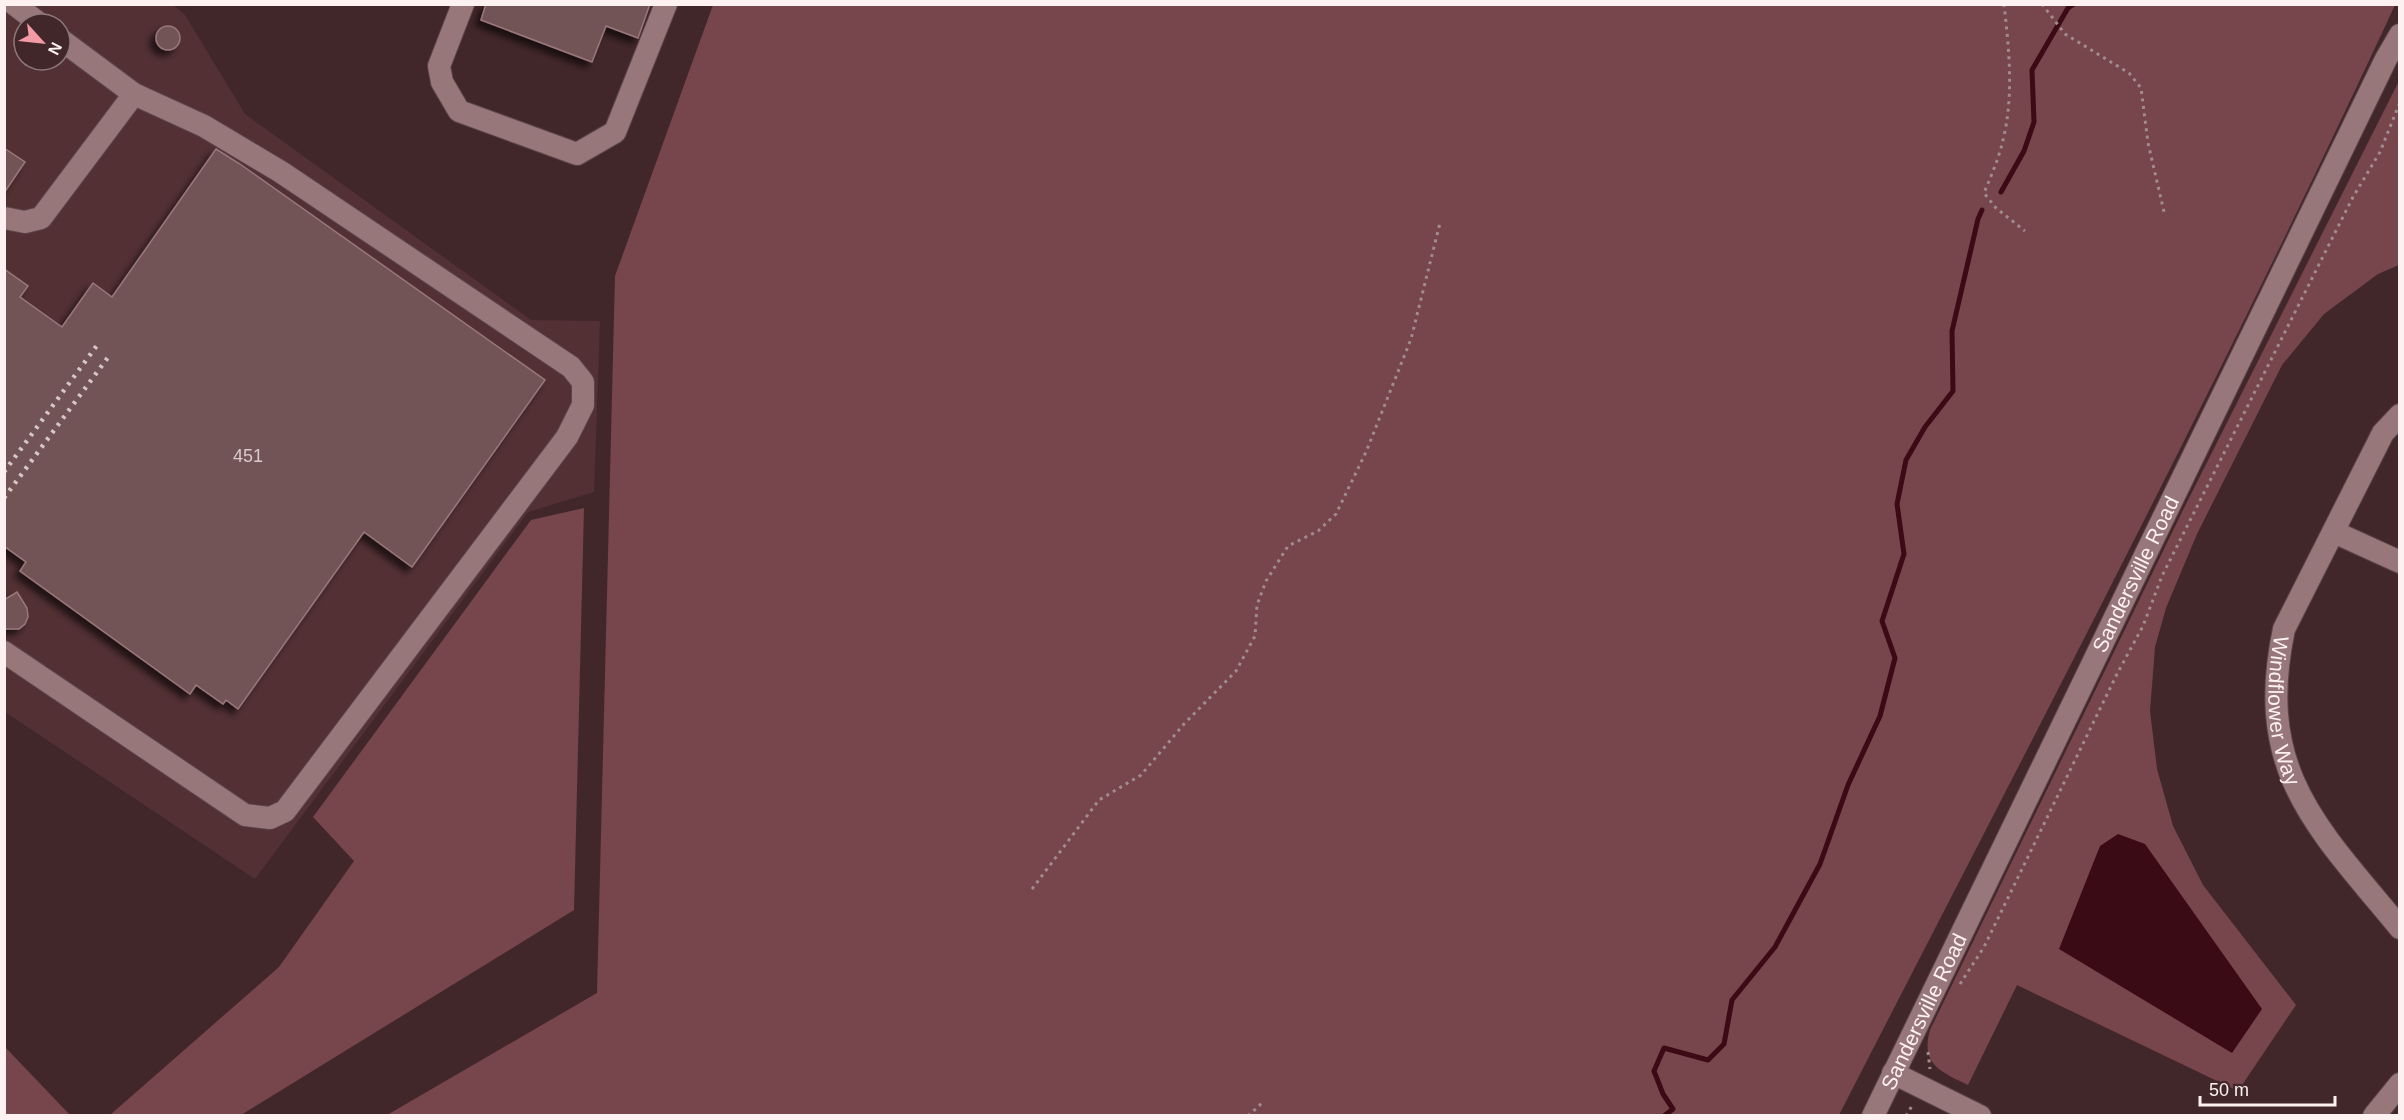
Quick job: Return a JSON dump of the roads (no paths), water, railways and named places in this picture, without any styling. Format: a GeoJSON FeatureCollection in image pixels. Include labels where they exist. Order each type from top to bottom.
{"type":"FeatureCollection","features":[{"type":"Feature","properties":{"kind":"street"},"geometry":{"type":"LineString","coordinates":[[463,4],[439,66],[442,82],[459,111],[577,153],[615,132],[666,4]]}},
{"type":"Feature","properties":{"kind":"street","name":"Sandersville Road"},"geometry":{"type":"LineString","coordinates":[[1873,1116],[2386,58],[2400,35]]}},
{"type":"Feature","properties":{"kind":"street"},"geometry":{"type":"LineString","coordinates":[[4,652],[245,815],[270,818],[285,811],[567,437],[583,405],[584,382],[571,367],[281,172],[204,126],[134,94],[72,48]]}},
{"type":"Feature","properties":{"kind":"street"},"geometry":{"type":"LineString","coordinates":[[4,218],[26,222],[41,218],[134,94]]}},
{"type":"Feature","properties":{"kind":"street","name":"Windflower Way"},"geometry":{"type":"LineString","coordinates":[[2400,415],[2383,433],[2284,629],[2277,662],[2275,692],[2277,726],[2285,762],[2309,815],[2400,928]]}},
{"type":"Feature","properties":{"kind":"street"},"geometry":{"type":"LineString","coordinates":[[2334,532],[2400,562]]}},
{"type":"Feature","properties":{"kind":"street"},"geometry":{"type":"LineString","coordinates":[[1893,1072],[1980,1116]]}},
{"type":"Feature","properties":{"kind":"street"},"geometry":{"type":"LineString","coordinates":[[2374,1116],[2400,1084]]}},
{"type":"Feature","properties":{"kind":"waterway"},"geometry":{"type":"LineString","coordinates":[[2001,192],[2024,151],[2034,122],[2032,70],[2068,8],[2074,4]]}},
{"type":"Feature","properties":{"kind":"waterway"},"geometry":{"type":"LineString","coordinates":[[1664,1116],[1673,1109],[1663,1094],[1654,1071],[1664,1048],[1708,1060],[1724,1044],[1732,1000],[1775,947],[1820,864],[1848,785],[1880,716],[1895,658],[1882,621],[1904,554],[1897,504],[1906,460],[1925,427],[1953,391],[1952,331],[1982,210]]}},
{"type":"Feature","properties":{"kind":"railway"},"geometry":{"type":"LineString","coordinates":[[4,472],[98,344]]}},
{"type":"Feature","properties":{"kind":"railway"},"geometry":{"type":"LineString","coordinates":[[4,498],[109,356]]}}]}
